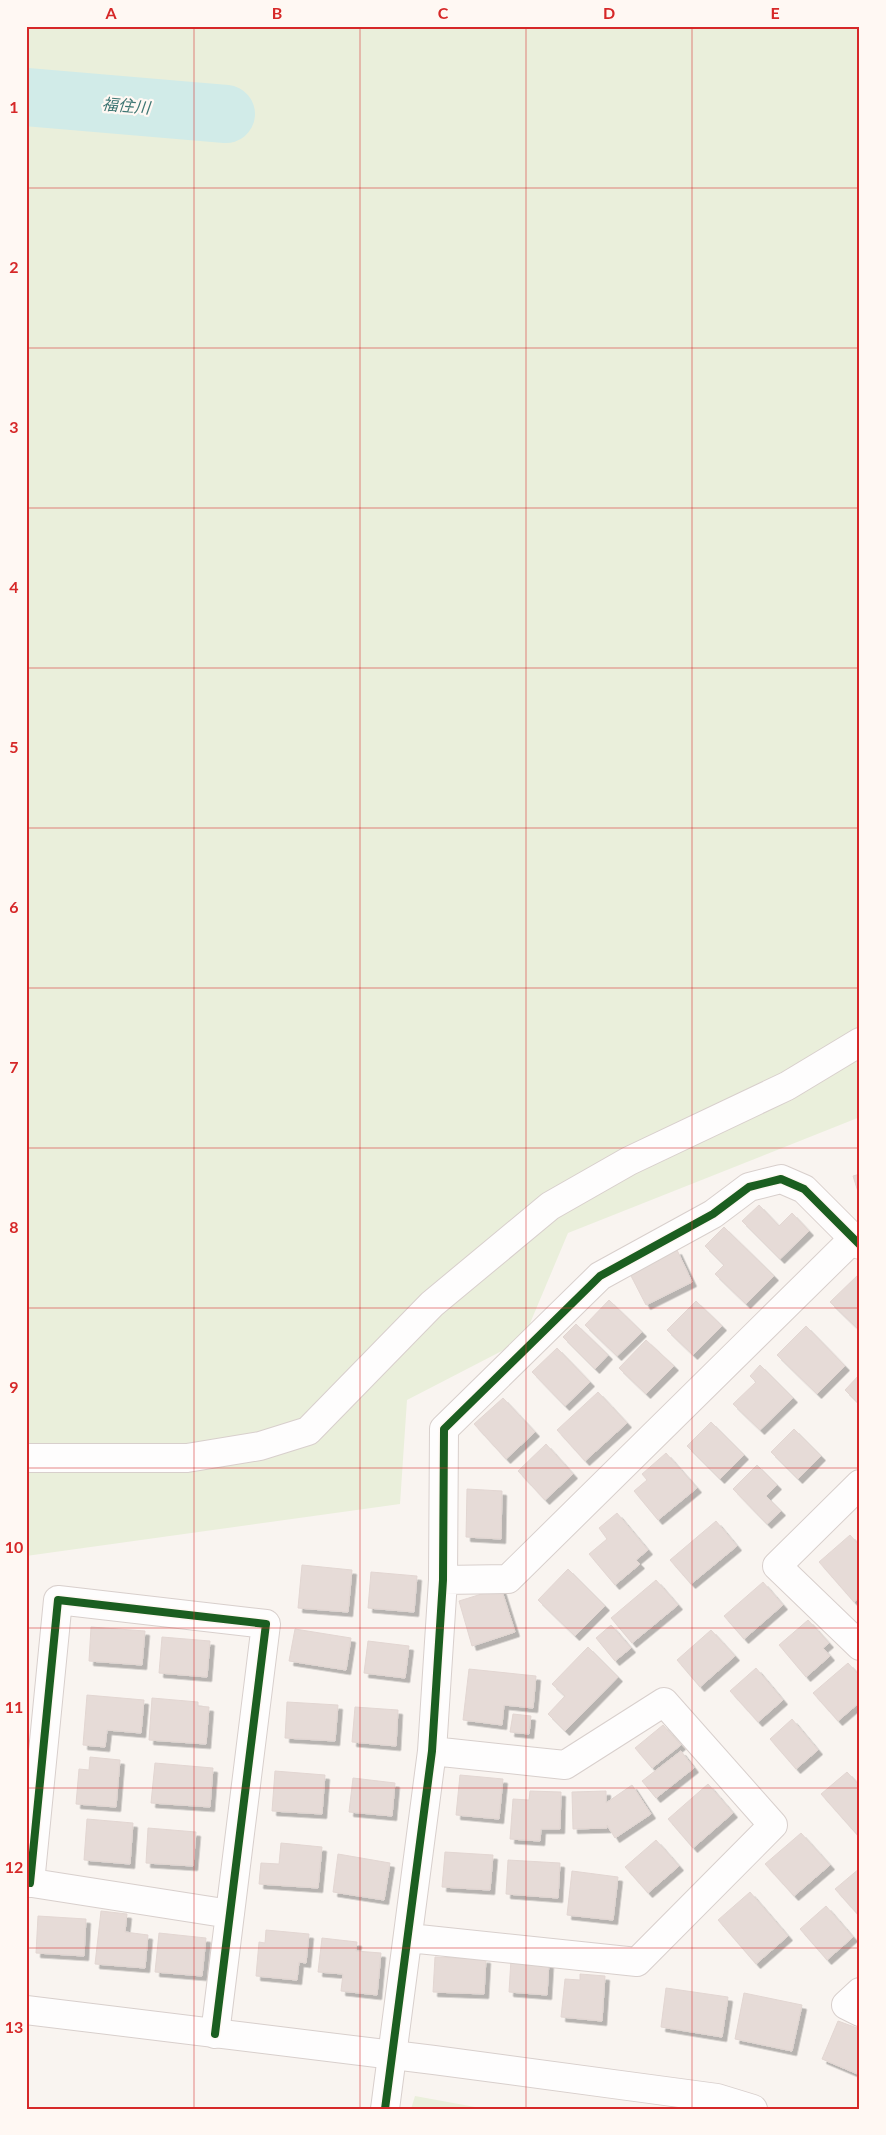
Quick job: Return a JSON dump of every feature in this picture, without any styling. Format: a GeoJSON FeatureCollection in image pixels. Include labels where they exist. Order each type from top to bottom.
{"type":"FeatureCollection","features":[{"type":"Feature","properties":{"kind":"street"},"geometry":{"type":"LineString","coordinates":[[26,1458],[187,1458],[260,1446],[308,1431],[432,1304],[550,1206],[629,1161],[786,1086],[860,1042]]}},
{"type":"Feature","properties":{"kind":"street"},"geometry":{"type":"LineString","coordinates":[[385,2109],[432,1752],[443,1580],[444,1429],[600,1276],[713,1214],[749,1187],[781,1178],[804,1189],[857,1242],[508,1579],[443,1580]]}},
{"type":"Feature","properties":{"kind":"street"},"geometry":{"type":"LineString","coordinates":[[860,1484],[777,1566],[860,1646]]}},
{"type":"Feature","properties":{"kind":"street"},"geometry":{"type":"LineString","coordinates":[[215,2034],[230,1914],[266,1624],[58,1600],[28,1882],[230,1914]]}},
{"type":"Feature","properties":{"kind":"street"},"geometry":{"type":"LineString","coordinates":[[408,1938],[637,1962],[773,1824],[664,1702],[565,1765],[432,1752]]}},
{"type":"Feature","properties":{"kind":"street"},"geometry":{"type":"LineString","coordinates":[[860,1992],[846,2006],[860,2012]]}},
{"type":"Feature","properties":{"kind":"street"},"geometry":{"type":"LineString","coordinates":[[26,2010],[392,2055],[717,2098],[753,2109]]}},
{"type":"Feature","properties":{"kind":"green space"},"geometry":{"type":"Polygon","coordinates":[[[26,26],[860,26],[860,1117],[568,1233],[523,1340],[407,1400],[400,1504],[26,1556],[26,26]]]}},
{"type":"Feature","properties":{"kind":"green space"},"geometry":{"type":"Polygon","coordinates":[[[415,2096],[486,2109],[411,2109],[415,2096]]]}},
{"type":"Feature","properties":{"kind":"building"},"geometry":{"type":"Polygon","coordinates":[[[860,1174],[860,1198],[853,1176],[860,1174]]]}},
{"type":"Feature","properties":{"kind":"building"},"geometry":{"type":"Polygon","coordinates":[[[759,1205],[779,1226],[792,1213],[809,1231],[780,1259],[742,1221],[759,1205]]]}},
{"type":"Feature","properties":{"kind":"building"},"geometry":{"type":"Polygon","coordinates":[[[724,1227],[774,1276],[746,1304],[715,1274],[724,1265],[705,1246],[724,1227]]]}},
{"type":"Feature","properties":{"kind":"building"},"geometry":{"type":"Polygon","coordinates":[[[677,1250],[692,1282],[646,1305],[630,1274],[677,1250]]]}},
{"type":"Feature","properties":{"kind":"building"},"geometry":{"type":"Polygon","coordinates":[[[860,1273],[860,1331],[830,1302],[860,1273]]]}},
{"type":"Feature","properties":{"kind":"building"},"geometry":{"type":"Polygon","coordinates":[[[609,1300],[642,1332],[617,1356],[585,1325],[609,1300]]]}},
{"type":"Feature","properties":{"kind":"building"},"geometry":{"type":"Polygon","coordinates":[[[696,1301],[722,1326],[693,1355],[667,1330],[696,1301]]]}},
{"type":"Feature","properties":{"kind":"building"},"geometry":{"type":"Polygon","coordinates":[[[576,1324],[608,1355],[595,1369],[563,1337],[576,1324]]]}},
{"type":"Feature","properties":{"kind":"building"},"geometry":{"type":"Polygon","coordinates":[[[806,1326],[845,1366],[817,1394],[777,1355],[806,1326]]]}},
{"type":"Feature","properties":{"kind":"building"},"geometry":{"type":"Polygon","coordinates":[[[646,1340],[674,1366],[646,1394],[619,1368],[646,1340]]]}},
{"type":"Feature","properties":{"kind":"building"},"geometry":{"type":"Polygon","coordinates":[[[557,1348],[590,1382],[565,1406],[532,1372],[557,1348]]]}},
{"type":"Feature","properties":{"kind":"building"},"geometry":{"type":"Polygon","coordinates":[[[760,1365],[793,1398],[760,1430],[733,1404],[756,1382],[750,1376],[760,1365]]]}},
{"type":"Feature","properties":{"kind":"building"},"geometry":{"type":"Polygon","coordinates":[[[860,1374],[860,1405],[845,1390],[860,1374]]]}},
{"type":"Feature","properties":{"kind":"building"},"geometry":{"type":"Polygon","coordinates":[[[598,1392],[627,1423],[585,1461],[557,1430],[598,1392]]]}},
{"type":"Feature","properties":{"kind":"building"},"geometry":{"type":"Polygon","coordinates":[[[503,1398],[535,1432],[506,1459],[474,1424],[503,1398]]]}},
{"type":"Feature","properties":{"kind":"building"},"geometry":{"type":"Polygon","coordinates":[[[711,1422],[744,1455],[720,1479],[687,1446],[711,1422]]]}},
{"type":"Feature","properties":{"kind":"building"},"geometry":{"type":"Polygon","coordinates":[[[794,1429],[821,1456],[798,1479],[771,1452],[794,1429]]]}},
{"type":"Feature","properties":{"kind":"building"},"geometry":{"type":"Polygon","coordinates":[[[546,1444],[573,1474],[545,1500],[518,1471],[546,1444]]]}},
{"type":"Feature","properties":{"kind":"building"},"geometry":{"type":"Polygon","coordinates":[[[666,1453],[697,1488],[658,1520],[634,1491],[647,1480],[642,1474],[666,1453]]]}},
{"type":"Feature","properties":{"kind":"building"},"geometry":{"type":"Polygon","coordinates":[[[757,1465],[777,1485],[766,1496],[781,1511],[767,1524],[733,1489],[757,1465]]]}},
{"type":"Feature","properties":{"kind":"building"},"geometry":{"type":"Polygon","coordinates":[[[467,1489],[502,1491],[501,1539],[466,1537],[467,1489]]]}},
{"type":"Feature","properties":{"kind":"building"},"geometry":{"type":"Polygon","coordinates":[[[617,1513],[648,1550],[636,1560],[640,1564],[615,1585],[589,1554],[607,1539],[599,1528],[617,1513]]]}},
{"type":"Feature","properties":{"kind":"building"},"geometry":{"type":"Polygon","coordinates":[[[716,1521],[737,1546],[691,1584],[670,1560],[716,1521]]]}},
{"type":"Feature","properties":{"kind":"building"},"geometry":{"type":"Polygon","coordinates":[[[850,1535],[860,1546],[860,1597],[854,1602],[819,1562],[850,1535]]]}},
{"type":"Feature","properties":{"kind":"building"},"geometry":{"type":"Polygon","coordinates":[[[302,1565],[352,1570],[348,1612],[298,1608],[302,1565]]]}},
{"type":"Feature","properties":{"kind":"building"},"geometry":{"type":"Polygon","coordinates":[[[568,1569],[605,1606],[575,1636],[538,1600],[568,1569]]]}},
{"type":"Feature","properties":{"kind":"building"},"geometry":{"type":"Polygon","coordinates":[[[371,1572],[417,1576],[414,1612],[368,1608],[371,1572]]]}},
{"type":"Feature","properties":{"kind":"building"},"geometry":{"type":"Polygon","coordinates":[[[656,1580],[678,1605],[632,1643],[611,1618],[656,1580]]]}},
{"type":"Feature","properties":{"kind":"building"},"geometry":{"type":"Polygon","coordinates":[[[763,1582],[783,1605],[744,1639],[724,1616],[763,1582]]]}},
{"type":"Feature","properties":{"kind":"building"},"geometry":{"type":"Polygon","coordinates":[[[501,1588],[515,1632],[472,1646],[459,1601],[501,1588]]]}},
{"type":"Feature","properties":{"kind":"building"},"geometry":{"type":"Polygon","coordinates":[[[808,1620],[829,1643],[823,1648],[830,1656],[806,1677],[779,1645],[808,1620]]]}},
{"type":"Feature","properties":{"kind":"building"},"geometry":{"type":"Polygon","coordinates":[[[611,1625],[631,1648],[615,1661],[596,1638],[611,1625]]]}},
{"type":"Feature","properties":{"kind":"building"},"geometry":{"type":"Polygon","coordinates":[[[91,1627],[145,1631],[142,1665],[89,1661],[91,1627]]]}},
{"type":"Feature","properties":{"kind":"building"},"geometry":{"type":"Polygon","coordinates":[[[295,1629],[351,1638],[346,1670],[289,1661],[295,1629]]]}},
{"type":"Feature","properties":{"kind":"building"},"geometry":{"type":"Polygon","coordinates":[[[711,1630],[735,1656],[700,1687],[677,1660],[711,1630]]]}},
{"type":"Feature","properties":{"kind":"building"},"geometry":{"type":"Polygon","coordinates":[[[162,1637],[210,1641],[207,1677],[159,1673],[162,1637]]]}},
{"type":"Feature","properties":{"kind":"building"},"geometry":{"type":"Polygon","coordinates":[[[368,1641],[409,1646],[405,1678],[364,1673],[368,1641]]]}},
{"type":"Feature","properties":{"kind":"building"},"geometry":{"type":"Polygon","coordinates":[[[588,1647],[618,1677],[565,1731],[548,1714],[565,1696],[552,1684],[588,1647]]]}},
{"type":"Feature","properties":{"kind":"building"},"geometry":{"type":"Polygon","coordinates":[[[848,1663],[860,1676],[860,1702],[838,1721],[813,1693],[848,1663]]]}},
{"type":"Feature","properties":{"kind":"building"},"geometry":{"type":"Polygon","coordinates":[[[756,1668],[783,1700],[758,1722],[730,1691],[756,1668]]]}},
{"type":"Feature","properties":{"kind":"building"},"geometry":{"type":"Polygon","coordinates":[[[469,1669],[536,1676],[533,1708],[504,1705],[502,1725],[463,1720],[469,1669]]]}},
{"type":"Feature","properties":{"kind":"building"},"geometry":{"type":"Polygon","coordinates":[[[87,1695],[144,1700],[141,1733],[107,1730],[105,1747],[83,1745],[87,1695]]]}},
{"type":"Feature","properties":{"kind":"building"},"geometry":{"type":"Polygon","coordinates":[[[152,1698],[198,1702],[198,1706],[209,1707],[206,1744],[149,1740],[152,1698]]]}},
{"type":"Feature","properties":{"kind":"building"},"geometry":{"type":"Polygon","coordinates":[[[287,1702],[338,1705],[335,1741],[285,1738],[287,1702]]]}},
{"type":"Feature","properties":{"kind":"building"},"geometry":{"type":"Polygon","coordinates":[[[355,1707],[398,1710],[396,1746],[352,1742],[355,1707]]]}},
{"type":"Feature","properties":{"kind":"building"},"geometry":{"type":"Polygon","coordinates":[[[513,1714],[531,1716],[529,1734],[510,1732],[513,1714]]]}},
{"type":"Feature","properties":{"kind":"building"},"geometry":{"type":"Polygon","coordinates":[[[792,1719],[818,1750],[796,1769],[770,1739],[792,1719]]]}},
{"type":"Feature","properties":{"kind":"building"},"geometry":{"type":"Polygon","coordinates":[[[663,1725],[681,1745],[652,1768],[635,1748],[663,1725]]]}},
{"type":"Feature","properties":{"kind":"building"},"geometry":{"type":"Polygon","coordinates":[[[681,1751],[694,1768],[656,1798],[642,1781],[681,1751]]]}},
{"type":"Feature","properties":{"kind":"building"},"geometry":{"type":"Polygon","coordinates":[[[90,1757],[120,1760],[116,1807],[76,1804],[79,1769],[89,1770],[90,1757]]]}},
{"type":"Feature","properties":{"kind":"building"},"geometry":{"type":"Polygon","coordinates":[[[155,1763],[213,1768],[210,1807],[151,1803],[155,1763]]]}},
{"type":"Feature","properties":{"kind":"building"},"geometry":{"type":"Polygon","coordinates":[[[275,1771],[325,1775],[322,1814],[272,1811],[275,1771]]]}},
{"type":"Feature","properties":{"kind":"building"},"geometry":{"type":"Polygon","coordinates":[[[847,1772],[860,1786],[860,1838],[821,1794],[847,1772]]]}},
{"type":"Feature","properties":{"kind":"building"},"geometry":{"type":"Polygon","coordinates":[[[460,1775],[503,1779],[499,1819],[456,1815],[460,1775]]]}},
{"type":"Feature","properties":{"kind":"building"},"geometry":{"type":"Polygon","coordinates":[[[353,1778],[395,1783],[392,1816],[349,1812],[353,1778]]]}},
{"type":"Feature","properties":{"kind":"building"},"geometry":{"type":"Polygon","coordinates":[[[708,1784],[733,1813],[693,1848],[668,1819],[708,1784]]]}},
{"type":"Feature","properties":{"kind":"building"},"geometry":{"type":"Polygon","coordinates":[[[632,1785],[651,1814],[615,1838],[607,1825],[607,1828],[573,1829],[572,1792],[606,1791],[606,1803],[632,1785]]]}},
{"type":"Feature","properties":{"kind":"building"},"geometry":{"type":"Polygon","coordinates":[[[530,1791],[561,1792],[560,1829],[541,1829],[540,1841],[510,1839],[513,1799],[529,1800],[530,1791]]]}},
{"type":"Feature","properties":{"kind":"building"},"geometry":{"type":"Polygon","coordinates":[[[87,1819],[133,1823],[130,1864],[84,1860],[87,1819]]]}},
{"type":"Feature","properties":{"kind":"building"},"geometry":{"type":"Polygon","coordinates":[[[148,1828],[196,1832],[193,1866],[146,1863],[148,1828]]]}},
{"type":"Feature","properties":{"kind":"building"},"geometry":{"type":"Polygon","coordinates":[[[801,1833],[830,1865],[794,1896],[765,1864],[801,1833]]]}},
{"type":"Feature","properties":{"kind":"building"},"geometry":{"type":"Polygon","coordinates":[[[656,1840],[679,1866],[648,1893],[625,1867],[656,1840]]]}},
{"type":"Feature","properties":{"kind":"building"},"geometry":{"type":"Polygon","coordinates":[[[281,1843],[322,1847],[318,1888],[259,1884],[261,1863],[279,1864],[281,1843]]]}},
{"type":"Feature","properties":{"kind":"building"},"geometry":{"type":"Polygon","coordinates":[[[445,1852],[493,1855],[490,1890],[442,1887],[445,1852]]]}},
{"type":"Feature","properties":{"kind":"building"},"geometry":{"type":"Polygon","coordinates":[[[338,1854],[390,1863],[384,1900],[333,1892],[338,1854]]]}},
{"type":"Feature","properties":{"kind":"building"},"geometry":{"type":"Polygon","coordinates":[[[508,1860],[560,1863],[558,1898],[506,1894],[508,1860]]]}},
{"type":"Feature","properties":{"kind":"building"},"geometry":{"type":"Polygon","coordinates":[[[860,1868],[860,1917],[835,1889],[860,1868]]]}},
{"type":"Feature","properties":{"kind":"building"},"geometry":{"type":"Polygon","coordinates":[[[572,1871],[618,1877],[613,1920],[567,1915],[572,1871]]]}},
{"type":"Feature","properties":{"kind":"building"},"geometry":{"type":"Polygon","coordinates":[[[750,1892],[788,1936],[756,1964],[718,1920],[750,1892]]]}},
{"type":"Feature","properties":{"kind":"building"},"geometry":{"type":"Polygon","coordinates":[[[826,1906],[853,1937],[827,1960],[800,1929],[826,1906]]]}},
{"type":"Feature","properties":{"kind":"building"},"geometry":{"type":"Polygon","coordinates":[[[101,1911],[127,1914],[125,1932],[148,1935],[145,1968],[95,1964],[101,1911]]]}},
{"type":"Feature","properties":{"kind":"building"},"geometry":{"type":"Polygon","coordinates":[[[38,1916],[86,1919],[84,1956],[36,1953],[38,1916]]]}},
{"type":"Feature","properties":{"kind":"building"},"geometry":{"type":"Polygon","coordinates":[[[266,1930],[309,1934],[306,1963],[299,1962],[297,1980],[256,1976],[259,1942],[265,1943],[266,1930]]]}},
{"type":"Feature","properties":{"kind":"building"},"geometry":{"type":"Polygon","coordinates":[[[159,1933],[206,1938],[202,1976],[155,1972],[159,1933]]]}},
{"type":"Feature","properties":{"kind":"building"},"geometry":{"type":"Polygon","coordinates":[[[322,1938],[357,1942],[356,1951],[381,1953],[377,1995],[341,1991],[343,1974],[318,1972],[322,1938]]]}},
{"type":"Feature","properties":{"kind":"building"},"geometry":{"type":"Polygon","coordinates":[[[435,1957],[486,1959],[484,1994],[433,1992],[435,1957]]]}},
{"type":"Feature","properties":{"kind":"building"},"geometry":{"type":"Polygon","coordinates":[[[511,1959],[549,1962],[547,1995],[509,1992],[511,1959]]]}},
{"type":"Feature","properties":{"kind":"building"},"geometry":{"type":"Polygon","coordinates":[[[580,1974],[605,1976],[602,2021],[561,2017],[565,1979],[580,1980],[580,1974]]]}},
{"type":"Feature","properties":{"kind":"building"},"geometry":{"type":"Polygon","coordinates":[[[666,1988],[728,1997],[722,2037],[661,2027],[666,1988]]]}},
{"type":"Feature","properties":{"kind":"building"},"geometry":{"type":"Polygon","coordinates":[[[744,1993],[802,2005],[792,2051],[735,2039],[744,1993]]]}},
{"type":"Feature","properties":{"kind":"building"},"geometry":{"type":"Polygon","coordinates":[[[838,2021],[860,2029],[860,2075],[822,2059],[838,2021]]]}},
{"type":"Feature","properties":{"kind":"waterway","name":"福住川"},"geometry":{"type":"LineString","coordinates":[[26,97],[226,114]]}},
{"type":"Feature","properties":{"kind":"cycle path"},"geometry":{"type":"LineString","coordinates":[[385,2109],[432,1751],[443,1580],[444,1429],[600,1276],[713,1214],[749,1187],[781,1179],[804,1189],[860,1245]]}},
{"type":"Feature","properties":{"kind":"cycle path"},"geometry":{"type":"LineString","coordinates":[[30,1883],[58,1600],[266,1624],[215,2034]]}}]}
